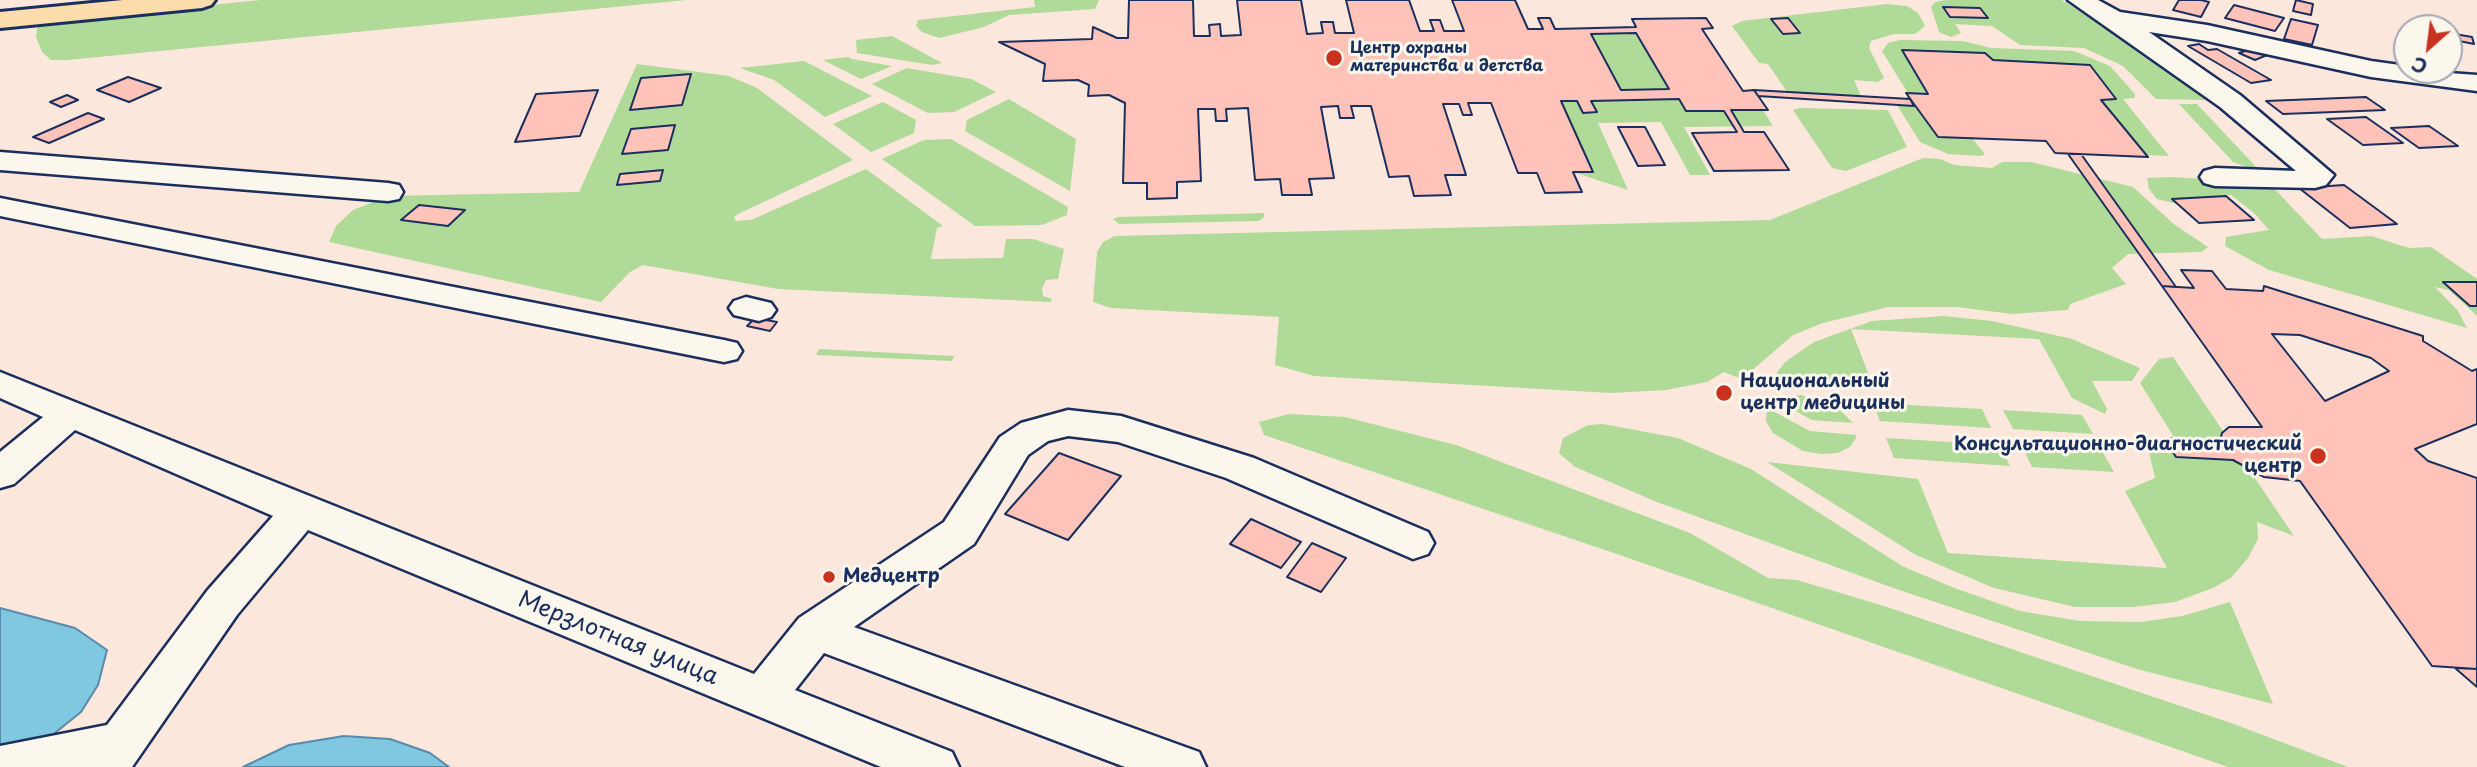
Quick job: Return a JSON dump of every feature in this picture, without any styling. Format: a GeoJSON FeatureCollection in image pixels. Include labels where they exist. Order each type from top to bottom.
{"type":"FeatureCollection","features":[{"type":"Feature","properties":{"kind":"main road"},"geometry":{"type":"LineString","coordinates":[[6,20],[100,5],[202,0]]}},
{"type":"Feature","properties":{"kind":"street"},"geometry":{"type":"LineString","coordinates":[[2083,2],[2371,69],[2477,83]]}},
{"type":"Feature","properties":{"kind":"street"},"geometry":{"type":"LineString","coordinates":[[0,161],[388,192]]}},
{"type":"Feature","properties":{"kind":"street"},"geometry":{"type":"LineString","coordinates":[[0,207],[724,351]]}},
{"type":"Feature","properties":{"kind":"street","name":"Мерзлотная улица"},"geometry":{"type":"LineString","coordinates":[[0,384],[301,511],[935,767]]}},
{"type":"Feature","properties":{"kind":"street"},"geometry":{"type":"LineString","coordinates":[[0,474],[70,414]]}},
{"type":"Feature","properties":{"kind":"street"},"geometry":{"type":"LineString","coordinates":[[762,697],[815,631],[959,533],[1014,446],[1035,432],[1069,423],[1121,429],[1240,468],[1413,542]]}},
{"type":"Feature","properties":{"kind":"street"},"geometry":{"type":"LineString","coordinates":[[0,767],[112,755],[222,603],[301,511]]}},
{"type":"Feature","properties":{"kind":"street"},"geometry":{"type":"LineString","coordinates":[[815,631],[1182,767]]}},
{"type":"Feature","properties":{"kind":"lane"},"geometry":{"type":"LineString","coordinates":[[2115,9],[2319,175],[2315,179],[2301,180],[2215,177]]}},
{"type":"Feature","properties":{"kind":"green space"},"geometry":{"type":"Polygon","coordinates":[[[261,0],[687,0],[67,60],[51,60],[42,52],[36,37],[38,22],[261,0]]]}},
{"type":"Feature","properties":{"kind":"green space"},"geometry":{"type":"Polygon","coordinates":[[[1034,0],[1099,0],[1095,9],[1009,15],[984,27],[939,38],[922,32],[916,26],[918,20],[1035,7],[1034,0]]]}},
{"type":"Feature","properties":{"kind":"green space"},"geometry":{"type":"Polygon","coordinates":[[[2062,0],[2156,60],[2206,100],[2156,99],[2123,66],[2084,48],[2020,45],[1992,26],[1955,24],[1961,33],[1951,37],[1939,32],[1931,7],[1935,2],[2062,0]]]}},
{"type":"Feature","properties":{"kind":"green space"},"geometry":{"type":"Polygon","coordinates":[[[1887,4],[1907,6],[1918,13],[1925,26],[1915,34],[1894,34],[1871,41],[1869,48],[1884,78],[1878,82],[1854,80],[1863,101],[1792,99],[1768,64],[1759,63],[1732,26],[1742,21],[1887,4]]]}},
{"type":"Feature","properties":{"kind":"green space"},"geometry":{"type":"Polygon","coordinates":[[[1636,33],[1669,89],[1621,90],[1591,34],[1636,33]]]}},
{"type":"Feature","properties":{"kind":"green space"},"geometry":{"type":"Polygon","coordinates":[[[892,36],[942,63],[932,65],[857,53],[856,40],[892,36]]]}},
{"type":"Feature","properties":{"kind":"green space"},"geometry":{"type":"Polygon","coordinates":[[[1900,40],[1963,41],[1991,48],[2074,51],[2110,66],[2135,94],[2135,98],[2123,99],[2169,156],[2056,151],[2048,140],[1972,138],[1985,154],[1981,156],[1948,154],[1920,142],[1897,105],[1909,95],[1882,51],[1888,43],[1900,40]]]}},
{"type":"Feature","properties":{"kind":"green space"},"geometry":{"type":"Polygon","coordinates":[[[848,57],[892,66],[861,79],[823,60],[848,57]]]}},
{"type":"Feature","properties":{"kind":"green space"},"geometry":{"type":"Polygon","coordinates":[[[804,61],[872,96],[825,117],[774,80],[740,68],[804,61]]]}},
{"type":"Feature","properties":{"kind":"green space"},"geometry":{"type":"Polygon","coordinates":[[[637,64],[729,76],[757,88],[853,160],[738,214],[734,217],[736,221],[751,220],[866,169],[943,226],[937,228],[931,259],[1003,258],[1006,239],[1033,239],[1064,249],[1058,279],[1046,280],[1042,289],[1043,296],[1052,299],[1051,302],[778,289],[643,265],[630,272],[601,302],[329,242],[336,226],[353,210],[388,196],[579,192],[637,64]]]}},
{"type":"Feature","properties":{"kind":"green space"},"geometry":{"type":"Polygon","coordinates":[[[907,68],[971,79],[996,92],[954,112],[928,113],[872,84],[907,68]]]}},
{"type":"Feature","properties":{"kind":"green space"},"geometry":{"type":"Polygon","coordinates":[[[1009,99],[1076,139],[1070,191],[965,131],[967,120],[1009,99]]]}},
{"type":"Feature","properties":{"kind":"green space"},"geometry":{"type":"Polygon","coordinates":[[[1679,99],[1686,111],[1763,110],[1773,126],[1684,127],[1710,175],[1690,175],[1661,122],[1598,123],[1628,190],[1573,172],[1593,171],[1561,101],[1679,99]]]}},
{"type":"Feature","properties":{"kind":"green space"},"geometry":{"type":"Polygon","coordinates":[[[883,102],[916,120],[914,133],[871,152],[833,124],[883,102]]]}},
{"type":"Feature","properties":{"kind":"green space"},"geometry":{"type":"Polygon","coordinates":[[[2179,104],[2197,104],[2261,172],[2233,162],[2179,104]]]}},
{"type":"Feature","properties":{"kind":"green space"},"geometry":{"type":"Polygon","coordinates":[[[1793,110],[1888,110],[1907,147],[1846,171],[1832,168],[1793,110]]]}},
{"type":"Feature","properties":{"kind":"green space"},"geometry":{"type":"Polygon","coordinates":[[[951,139],[1068,207],[1067,215],[1042,225],[975,226],[882,159],[924,140],[951,139]]]}},
{"type":"Feature","properties":{"kind":"green space"},"geometry":{"type":"Polygon","coordinates":[[[1923,158],[1940,159],[1954,165],[1992,168],[2002,162],[2031,162],[2133,187],[2175,225],[2208,247],[2202,252],[2128,254],[2112,268],[2126,284],[2070,304],[2068,310],[2012,314],[1957,307],[1888,307],[1823,323],[1793,335],[1742,379],[1724,372],[1707,382],[1666,390],[1611,393],[1314,376],[1275,365],[1279,317],[1111,308],[1093,302],[1097,252],[1103,242],[1115,236],[1770,220],[1923,158]]]}},
{"type":"Feature","properties":{"kind":"green space"},"geometry":{"type":"Polygon","coordinates":[[[2147,178],[2269,183],[2322,239],[2371,236],[2409,248],[2431,247],[2477,279],[2477,316],[2449,290],[2435,287],[2458,311],[2467,328],[2269,270],[2225,246],[2226,237],[2269,230],[2254,213],[2231,195],[2173,199],[2178,204],[2157,199],[2149,189],[2147,178]]]}},
{"type":"Feature","properties":{"kind":"green space"},"geometry":{"type":"Polygon","coordinates":[[[1264,213],[1264,217],[1259,221],[1119,224],[1113,219],[1119,217],[1264,213]]]}},
{"type":"Feature","properties":{"kind":"green space"},"geometry":{"type":"Polygon","coordinates":[[[1944,316],[1992,321],[2072,339],[2140,368],[2132,381],[2092,381],[2107,409],[2105,414],[2072,398],[2039,339],[1851,329],[1872,383],[1773,378],[1785,362],[1814,342],[1872,321],[1944,316]]]}},
{"type":"Feature","properties":{"kind":"green space"},"geometry":{"type":"Polygon","coordinates":[[[819,349],[954,356],[952,361],[816,355],[819,349]]]}},
{"type":"Feature","properties":{"kind":"green space"},"geometry":{"type":"Polygon","coordinates":[[[2173,357],[2294,536],[2257,522],[2258,539],[2248,558],[2232,577],[2213,588],[2175,602],[2133,607],[2075,607],[1994,588],[1916,555],[1767,462],[1918,479],[1948,553],[2167,568],[2125,491],[2155,478],[2149,452],[2184,453],[2140,383],[2159,359],[2173,357]]]}},
{"type":"Feature","properties":{"kind":"green space"},"geometry":{"type":"Polygon","coordinates":[[[1801,395],[1835,405],[1853,423],[1812,420],[1775,400],[1801,395]]]}},
{"type":"Feature","properties":{"kind":"green space"},"geometry":{"type":"Polygon","coordinates":[[[1873,403],[1982,409],[1991,428],[1880,421],[1873,403]]]}},
{"type":"Feature","properties":{"kind":"green space"},"geometry":{"type":"Polygon","coordinates":[[[1767,408],[1810,431],[1856,435],[1856,438],[1850,447],[1838,453],[1803,451],[1773,433],[1766,421],[1767,408]]]}},
{"type":"Feature","properties":{"kind":"green space"},"geometry":{"type":"Polygon","coordinates":[[[2003,410],[2082,415],[2093,434],[2013,429],[2003,410]]]}},
{"type":"Feature","properties":{"kind":"green space"},"geometry":{"type":"Polygon","coordinates":[[[1289,414],[1345,417],[1456,445],[1690,533],[1768,578],[1797,580],[1884,606],[2231,723],[2348,767],[2228,767],[1614,553],[1264,435],[1259,422],[1289,414]]]}},
{"type":"Feature","properties":{"kind":"green space"},"geometry":{"type":"Polygon","coordinates":[[[1603,424],[1678,438],[1751,469],[1902,566],[2020,611],[2080,621],[2141,622],[2182,616],[2230,602],[2273,704],[2137,669],[1899,590],[1657,502],[1575,467],[1559,453],[1563,438],[1588,425],[1603,424]]]}},
{"type":"Feature","properties":{"kind":"green space"},"geometry":{"type":"Polygon","coordinates":[[[1886,438],[2000,445],[2010,466],[1894,458],[1886,438]]]}},
{"type":"Feature","properties":{"kind":"green space"},"geometry":{"type":"Polygon","coordinates":[[[2022,446],[2102,451],[2114,472],[2032,467],[2022,446]]]}},
{"type":"Feature","properties":{"kind":"water"},"geometry":{"type":"Polygon","coordinates":[[[0,608],[75,628],[107,650],[98,685],[81,712],[50,737],[0,754],[0,608]]]}},
{"type":"Feature","properties":{"kind":"water"},"geometry":{"type":"Polygon","coordinates":[[[344,736],[390,739],[430,753],[449,767],[243,767],[289,745],[344,736]]]}},
{"type":"Feature","properties":{"kind":"building"},"geometry":{"type":"Polygon","coordinates":[[[1129,0],[1193,0],[1194,36],[1210,36],[1209,25],[1220,24],[1221,36],[1241,35],[1237,0],[1301,0],[1307,34],[1323,33],[1321,22],[1333,22],[1335,33],[1354,33],[1346,0],[1409,0],[1420,31],[1434,31],[1430,20],[1440,20],[1444,31],[1464,31],[1452,0],[1515,0],[1528,29],[1543,29],[1538,18],[1550,18],[1555,29],[1636,27],[1632,19],[1706,18],[1713,28],[1702,29],[1743,91],[1754,90],[1768,110],[1731,110],[1744,132],[1764,132],[1789,170],[1714,171],[1692,133],[1737,132],[1724,111],[1686,111],[1679,99],[1591,101],[1597,112],[1583,113],[1577,101],[1561,101],[1593,172],[1573,172],[1582,192],[1545,193],[1537,173],[1518,173],[1491,103],[1468,103],[1472,115],[1463,115],[1459,104],[1443,104],[1466,175],[1445,175],[1451,195],[1414,196],[1409,176],[1389,177],[1371,106],[1351,106],[1354,118],[1340,118],[1338,106],[1321,107],[1334,178],[1309,179],[1312,195],[1282,195],[1280,179],[1255,180],[1248,108],[1226,109],[1227,121],[1216,121],[1215,109],[1198,109],[1201,181],[1177,182],[1177,198],[1147,199],[1147,183],[1123,183],[1125,103],[1109,95],[1088,96],[1089,85],[1078,80],[1043,81],[1045,64],[999,42],[1092,39],[1093,27],[1117,38],[1128,38],[1129,0]],[[1636,33],[1591,34],[1621,90],[1669,89],[1636,33]]]}},
{"type":"Feature","properties":{"kind":"building"},"geometry":{"type":"Polygon","coordinates":[[[2179,0],[2209,2],[2201,17],[2173,10],[2179,0]]]}},
{"type":"Feature","properties":{"kind":"building"},"geometry":{"type":"Polygon","coordinates":[[[2296,0],[2313,4],[2311,15],[2293,11],[2296,0]]]}},
{"type":"Feature","properties":{"kind":"building"},"geometry":{"type":"Polygon","coordinates":[[[2234,5],[2284,18],[2275,31],[2225,18],[2234,5]]]}},
{"type":"Feature","properties":{"kind":"building"},"geometry":{"type":"Polygon","coordinates":[[[1943,7],[1980,8],[1988,18],[1950,17],[1943,7]]]}},
{"type":"Feature","properties":{"kind":"building"},"geometry":{"type":"Polygon","coordinates":[[[1788,18],[1800,33],[1783,34],[1771,19],[1788,18]]]}},
{"type":"Feature","properties":{"kind":"building"},"geometry":{"type":"Polygon","coordinates":[[[2291,19],[2318,25],[2312,45],[2284,39],[2291,19]]]}},
{"type":"Feature","properties":{"kind":"building"},"geometry":{"type":"Polygon","coordinates":[[[2463,35],[2472,37],[2474,44],[2463,42],[2463,35]]]}},
{"type":"Feature","properties":{"kind":"building"},"geometry":{"type":"Polygon","coordinates":[[[2199,44],[2208,50],[2217,49],[2271,80],[2251,83],[2188,46],[2199,44]]]}},
{"type":"Feature","properties":{"kind":"building"},"geometry":{"type":"Polygon","coordinates":[[[2251,49],[2267,55],[2255,60],[2239,53],[2251,49]]]}},
{"type":"Feature","properties":{"kind":"building"},"geometry":{"type":"Polygon","coordinates":[[[1902,50],[1985,53],[1993,60],[2090,65],[2116,99],[2101,100],[2148,157],[2055,153],[2046,141],[1938,137],[1906,93],[1928,94],[1902,50]]]}},
{"type":"Feature","properties":{"kind":"building"},"geometry":{"type":"Polygon","coordinates":[[[691,74],[682,105],[630,110],[641,78],[691,74]]]}},
{"type":"Feature","properties":{"kind":"building"},"geometry":{"type":"Polygon","coordinates":[[[128,77],[161,88],[129,102],[97,90],[128,77]]]}},
{"type":"Feature","properties":{"kind":"building"},"geometry":{"type":"Polygon","coordinates":[[[598,90],[580,136],[515,142],[536,94],[598,90]]]}},
{"type":"Feature","properties":{"kind":"building"},"geometry":{"type":"Polygon","coordinates":[[[1754,90],[1910,99],[1914,106],[1758,96],[1754,90]]]}},
{"type":"Feature","properties":{"kind":"building"},"geometry":{"type":"Polygon","coordinates":[[[67,95],[78,100],[61,107],[50,102],[67,95]]]}},
{"type":"Feature","properties":{"kind":"building"},"geometry":{"type":"Polygon","coordinates":[[[2366,97],[2385,110],[2283,114],[2266,101],[2366,97]]]}},
{"type":"Feature","properties":{"kind":"building"},"geometry":{"type":"Polygon","coordinates":[[[88,113],[104,119],[49,143],[33,137],[88,113]]]}},
{"type":"Feature","properties":{"kind":"building"},"geometry":{"type":"Polygon","coordinates":[[[2366,117],[2403,143],[2363,145],[2327,119],[2366,117]]]}},
{"type":"Feature","properties":{"kind":"building"},"geometry":{"type":"Polygon","coordinates":[[[675,125],[668,150],[622,154],[631,129],[675,125]]]}},
{"type":"Feature","properties":{"kind":"building"},"geometry":{"type":"Polygon","coordinates":[[[2429,126],[2458,146],[2419,148],[2391,128],[2429,126]]]}},
{"type":"Feature","properties":{"kind":"building"},"geometry":{"type":"Polygon","coordinates":[[[1618,127],[1645,127],[1665,165],[1638,166],[1618,127]]]}},
{"type":"Feature","properties":{"kind":"building"},"geometry":{"type":"Polygon","coordinates":[[[2068,154],[2081,154],[2176,287],[2162,286],[2068,154]]]}},
{"type":"Feature","properties":{"kind":"building"},"geometry":{"type":"Polygon","coordinates":[[[663,170],[660,181],[617,185],[620,174],[663,170]]]}},
{"type":"Feature","properties":{"kind":"building"},"geometry":{"type":"Polygon","coordinates":[[[2344,185],[2397,224],[2350,228],[2299,188],[2344,185]]]}},
{"type":"Feature","properties":{"kind":"building"},"geometry":{"type":"Polygon","coordinates":[[[2226,196],[2254,220],[2199,223],[2172,199],[2226,196]]]}},
{"type":"Feature","properties":{"kind":"building"},"geometry":{"type":"Polygon","coordinates":[[[419,205],[465,210],[448,226],[401,220],[419,205]]]}},
{"type":"Feature","properties":{"kind":"building"},"geometry":{"type":"Polygon","coordinates":[[[2181,270],[2212,271],[2226,289],[2263,291],[2264,286],[2423,336],[2423,341],[2472,371],[2477,369],[2477,424],[2415,449],[2428,461],[2477,478],[2477,669],[2432,666],[2300,481],[2264,477],[2233,460],[2176,457],[2164,438],[2220,441],[2222,433],[2229,427],[2262,427],[2162,286],[2194,288],[2181,270]],[[2272,334],[2325,401],[2389,371],[2371,358],[2300,335],[2272,334]]]}},
{"type":"Feature","properties":{"kind":"building"},"geometry":{"type":"Polygon","coordinates":[[[2443,282],[2477,282],[2477,306],[2470,306],[2443,282]]]}},
{"type":"Feature","properties":{"kind":"building"},"geometry":{"type":"Polygon","coordinates":[[[755,318],[777,322],[770,331],[747,326],[755,318]]]}},
{"type":"Feature","properties":{"kind":"building"},"geometry":{"type":"Polygon","coordinates":[[[1059,453],[1121,476],[1068,540],[1005,514],[1059,453]]]}},
{"type":"Feature","properties":{"kind":"building"},"geometry":{"type":"Polygon","coordinates":[[[1251,519],[1301,542],[1281,568],[1230,544],[1251,519]]]}},
{"type":"Feature","properties":{"kind":"building"},"geometry":{"type":"Polygon","coordinates":[[[1312,543],[1346,558],[1321,592],[1287,577],[1312,543]]]}},
{"type":"Feature","properties":{"kind":"building"},"geometry":{"type":"Polygon","coordinates":[[[2455,668],[2477,669],[2477,687],[2455,668]]]}},
{"type":"Feature","properties":{"kind":"place","name":"Центр охраны материнства и детства"},"geometry":{"type":"Point","coordinates":[1334,58]}},
{"type":"Feature","properties":{"kind":"place","name":"Национальный центр медицины"},"geometry":{"type":"Point","coordinates":[1724,393]}},
{"type":"Feature","properties":{"kind":"place","name":"Консультационно-диагностический центр"},"geometry":{"type":"Point","coordinates":[2318,456]}},
{"type":"Feature","properties":{"kind":"place","name":"Медцентр"},"geometry":{"type":"Point","coordinates":[829,577]}}]}
